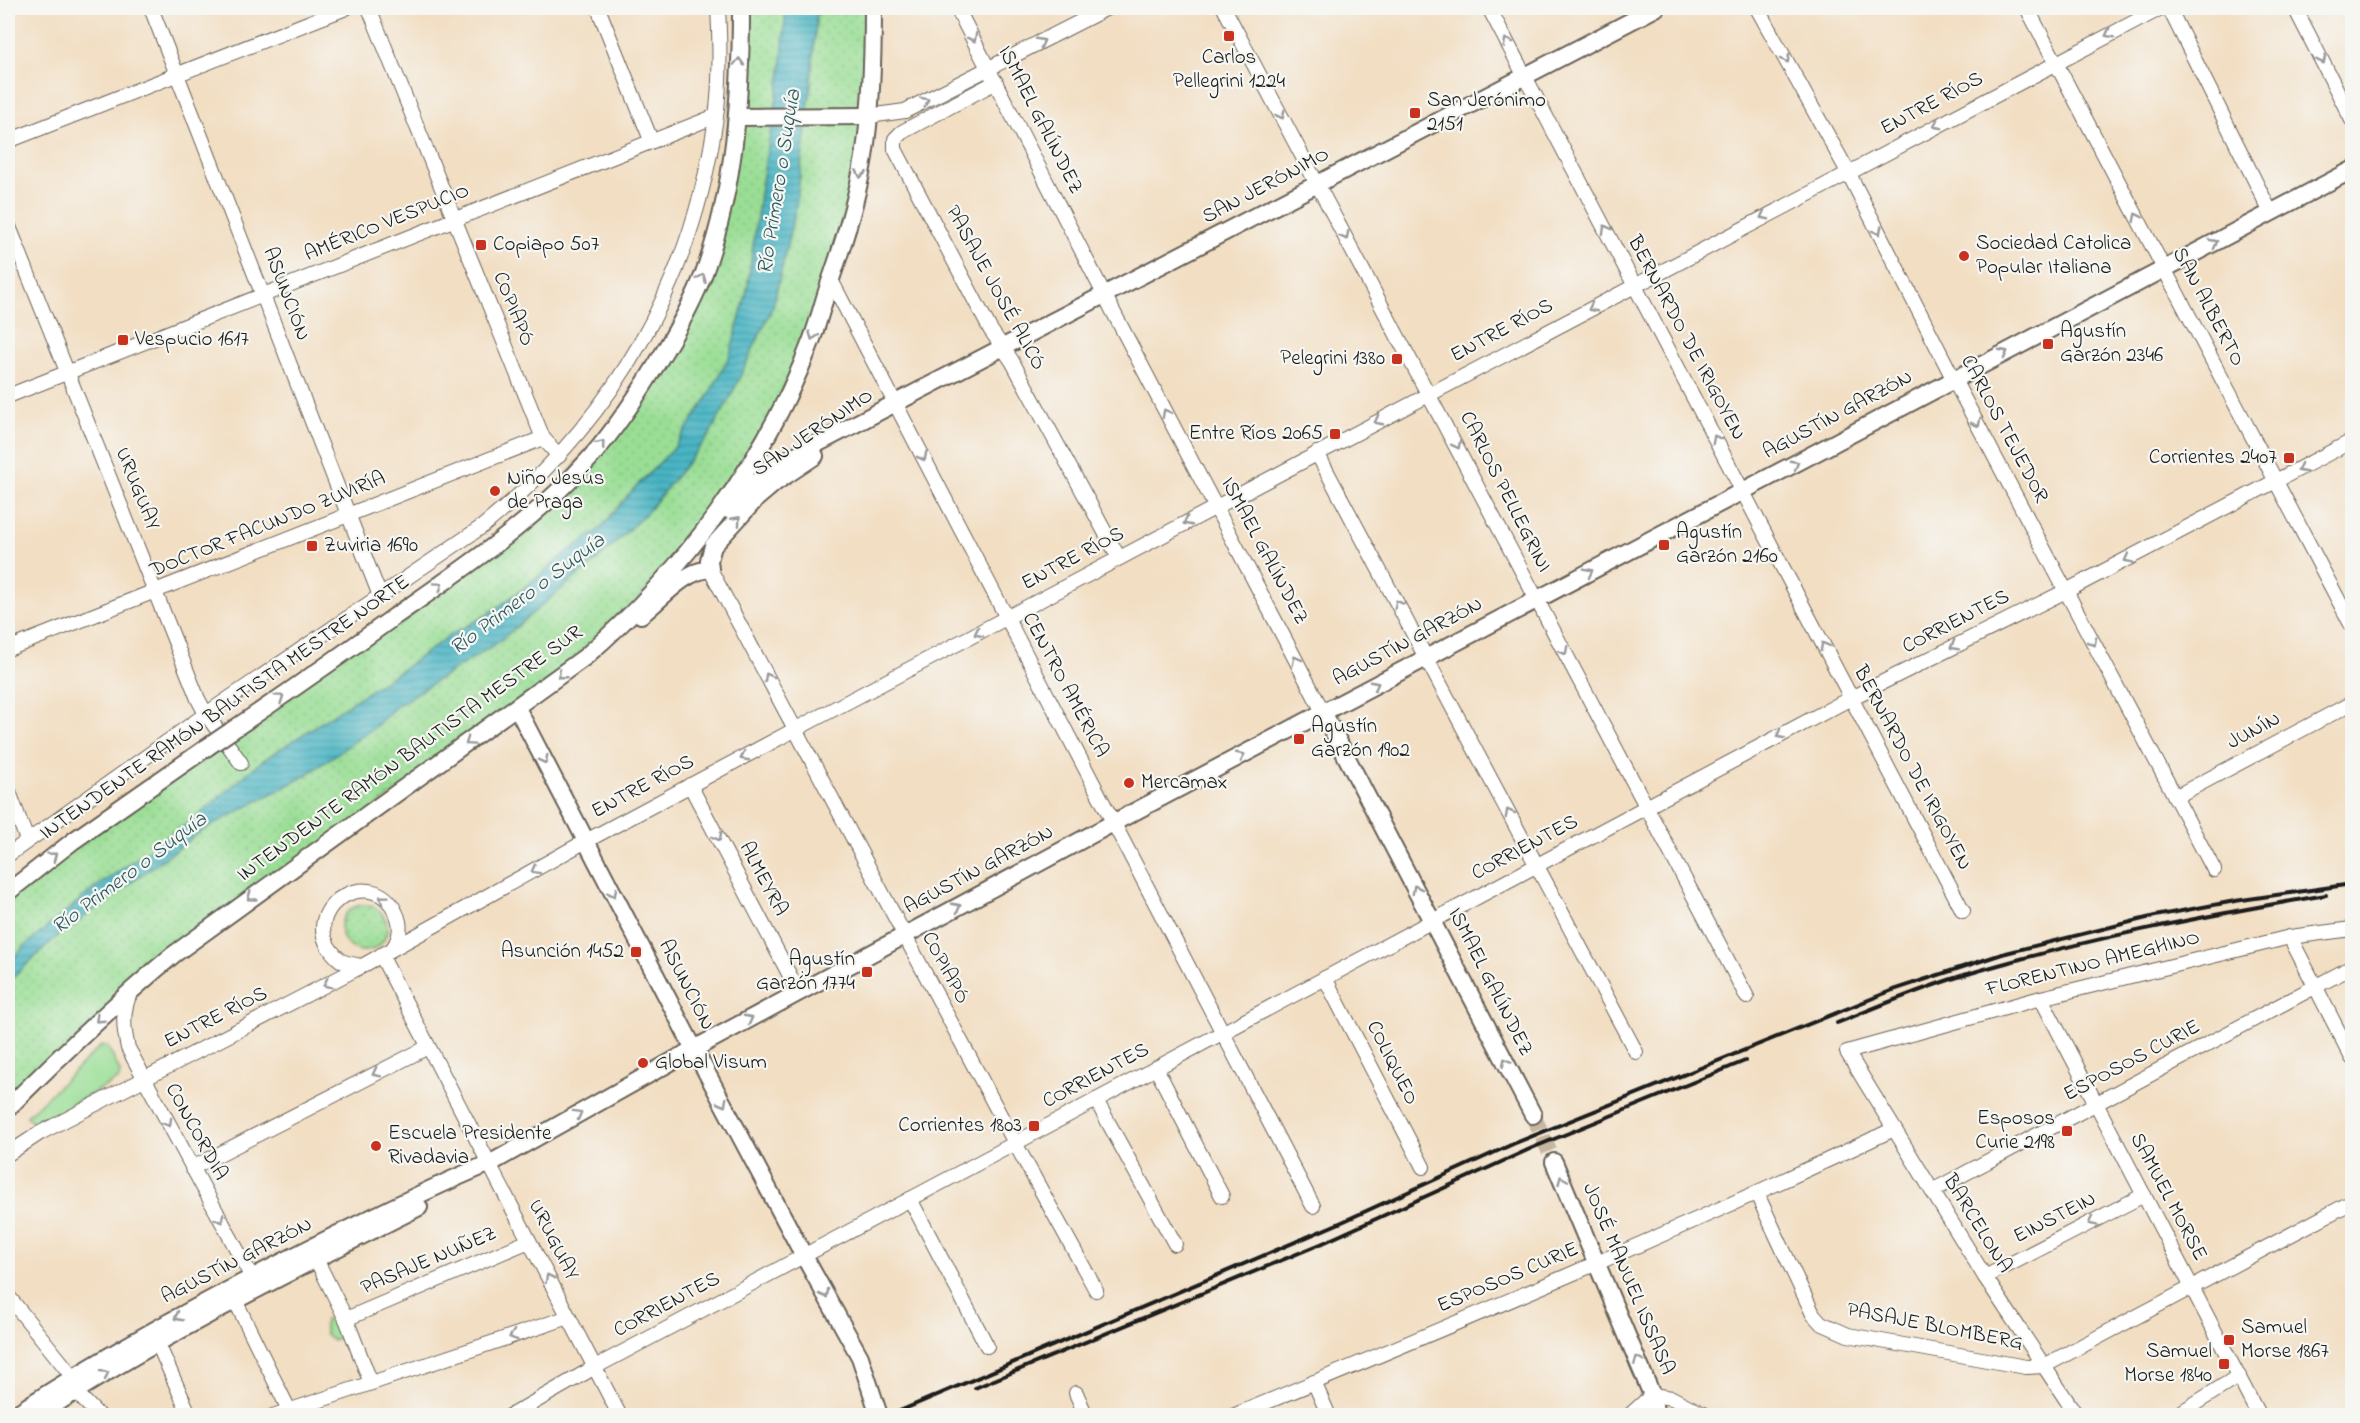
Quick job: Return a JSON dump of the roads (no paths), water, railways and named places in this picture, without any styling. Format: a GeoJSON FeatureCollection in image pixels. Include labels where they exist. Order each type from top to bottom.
{"type":"FeatureCollection","features":[{"type":"Feature","properties":{"kind":"main road","name":"INTENDENTE RAMÓN BAUTISTA MESTRE NORTE"},"geometry":{"type":"LineString","coordinates":[[8,892],[73,841],[489,549],[544,503],[591,457],[615,427],[650,375],[678,328],[704,274],[726,197],[737,117],[741,8]]}},
{"type":"Feature","properties":{"kind":"main road","name":"INTENDENTE RAMÓN BAUTISTA MESTRE SUR"},"geometry":{"type":"LineString","coordinates":[[8,1108],[132,989],[173,954],[517,708],[604,641],[698,540],[768,434],[812,340],[858,189],[862,117],[873,8]]}},
{"type":"Feature","properties":{"kind":"main road","name":"SAN JERÓNIMO"},"geometry":{"type":"LineString","coordinates":[[698,540],[772,469],[1656,8]]}},
{"type":"Feature","properties":{"kind":"main road"},"geometry":{"type":"LineString","coordinates":[[737,117],[862,117]]}},
{"type":"Feature","properties":{"kind":"main road","name":"AGUSTÍN GARZÓN"},"geometry":{"type":"LineString","coordinates":[[13,1416],[255,1283],[314,1253],[462,1186],[491,1163],[694,1048],[904,935],[2352,170]]}},
{"type":"Feature","properties":{"kind":"main road","name":"SAN JERÓNIMO"},"geometry":{"type":"LineString","coordinates":[[710,569],[709,560],[713,546],[756,499],[792,470],[896,405]]}},
{"type":"Feature","properties":{"kind":"main road"},"geometry":{"type":"LineString","coordinates":[[604,641],[644,613],[687,578],[696,572],[710,569]]}},
{"type":"Feature","properties":{"kind":"main road","name":"ASUNCIÓN"},"geometry":{"type":"LineString","coordinates":[[517,708],[694,1048],[860,1357],[878,1412]]}},
{"type":"Feature","properties":{"kind":"main road","name":"ISMAEL GALÍNDEZ"},"geometry":{"type":"LineString","coordinates":[[1323,712],[1533,1114]]}},
{"type":"Feature","properties":{"kind":"main road","name":"JOSÉ MANUEL ISSASA"},"geometry":{"type":"LineString","coordinates":[[1554,1162],[1652,1395],[1656,1416]]}},
{"type":"Feature","properties":{"kind":"main road","name":"AGUSTÍN GARZÓN"},"geometry":{"type":"LineString","coordinates":[[37,1416],[71,1383]]}},
{"type":"Feature","properties":{"kind":"street","name":"ASUNCIÓN"},"geometry":{"type":"LineString","coordinates":[[151,8],[380,596]]}},
{"type":"Feature","properties":{"kind":"street"},"geometry":{"type":"LineString","coordinates":[[8,141],[346,8]]}},
{"type":"Feature","properties":{"kind":"street","name":"COPIAPÓ"},"geometry":{"type":"LineString","coordinates":[[369,8],[543,438],[559,456]]}},
{"type":"Feature","properties":{"kind":"street"},"geometry":{"type":"LineString","coordinates":[[598,8],[651,140]]}},
{"type":"Feature","properties":{"kind":"street"},"geometry":{"type":"LineString","coordinates":[[8,855],[206,714],[483,526],[517,498],[559,456],[602,403],[633,357],[657,311],[692,226],[716,116],[719,72],[718,8]]}},
{"type":"Feature","properties":{"kind":"street","name":"ISMAEL GALÍNDEZ"},"geometry":{"type":"LineString","coordinates":[[957,8],[1323,712]]}},
{"type":"Feature","properties":{"kind":"street"},"geometry":{"type":"LineString","coordinates":[[862,117],[905,111],[1107,8]]}},
{"type":"Feature","properties":{"kind":"street","name":"CARLOS PELLEGRINI"},"geometry":{"type":"LineString","coordinates":[[1224,8],[1430,393],[1747,997]]}},
{"type":"Feature","properties":{"kind":"street","name":"BERNARDO DE IRIGOYEN"},"geometry":{"type":"LineString","coordinates":[[1489,8],[1963,911]]}},
{"type":"Feature","properties":{"kind":"street","name":"CARLOS TEJEDOR"},"geometry":{"type":"LineString","coordinates":[[1757,8],[1848,172],[1954,380],[2214,870]]}},
{"type":"Feature","properties":{"kind":"street","name":"SAN ALBERTO"},"geometry":{"type":"LineString","coordinates":[[2027,8],[2057,61],[2352,627]]}},
{"type":"Feature","properties":{"kind":"street","name":"ENTRE RÍOS"},"geometry":{"type":"LineString","coordinates":[[8,1154],[39,1133],[363,966],[690,785],[2161,8]]}},
{"type":"Feature","properties":{"kind":"street"},"geometry":{"type":"LineString","coordinates":[[2169,8],[2271,213]]}},
{"type":"Feature","properties":{"kind":"street"},"geometry":{"type":"LineString","coordinates":[[2295,8],[2352,120]]}},
{"type":"Feature","properties":{"kind":"street","name":"PASAJE JOSÉ ALICÓ"},"geometry":{"type":"LineString","coordinates":[[996,82],[902,132],[895,139],[894,144],[990,329],[1004,348],[1119,558]]}},
{"type":"Feature","properties":{"kind":"street","name":"AMÉRICO VESPUCIO"},"geometry":{"type":"LineString","coordinates":[[8,396],[716,116]]}},
{"type":"Feature","properties":{"kind":"street","name":"URUGUAY"},"geometry":{"type":"LineString","coordinates":[[8,224],[206,714],[241,763]]}},
{"type":"Feature","properties":{"kind":"street","name":"CENTRO AMÉRICA"},"geometry":{"type":"LineString","coordinates":[[831,280],[1313,1206]]}},
{"type":"Feature","properties":{"kind":"street","name":"DOCTOR FACUNDO ZUVIRÍA"},"geometry":{"type":"LineString","coordinates":[[8,649],[543,438]]}},
{"type":"Feature","properties":{"kind":"street","name":"CORRIENTES"},"geometry":{"type":"LineString","coordinates":[[510,1416],[595,1367],[1851,698],[2066,591],[2352,441]]}},
{"type":"Feature","properties":{"kind":"street"},"geometry":{"type":"LineString","coordinates":[[1317,453],[1636,1052]]}},
{"type":"Feature","properties":{"kind":"street","name":"COPIAPÓ"},"geometry":{"type":"LineString","coordinates":[[710,569],[1015,1143],[1096,1290]]}},
{"type":"Feature","properties":{"kind":"street","name":"JUNÍN"},"geometry":{"type":"LineString","coordinates":[[2175,796],[2352,703]]}},
{"type":"Feature","properties":{"kind":"street","name":"ALMEYRA"},"geometry":{"type":"LineString","coordinates":[[690,785],[799,993]]}},
{"type":"Feature","properties":{"kind":"street"},"geometry":{"type":"LineString","coordinates":[[8,789],[27,840]]}},
{"type":"Feature","properties":{"kind":"street"},"geometry":{"type":"LineString","coordinates":[[363,966],[342,961],[332,953],[326,942],[324,928],[326,916],[332,904],[342,896],[353,891],[365,890],[387,899],[399,919],[400,930],[398,942],[387,952]]}},
{"type":"Feature","properties":{"kind":"street","name":"FLORENTINO AMEGHINO"},"geometry":{"type":"LineString","coordinates":[[1847,1052],[2041,998],[2290,937],[2352,929]]}},
{"type":"Feature","properties":{"kind":"street"},"geometry":{"type":"LineString","coordinates":[[2290,937],[2352,1058]]}},
{"type":"Feature","properties":{"kind":"street","name":"URUGUAY"},"geometry":{"type":"LineString","coordinates":[[387,952],[428,1047],[491,1163],[620,1416]]}},
{"type":"Feature","properties":{"kind":"street","name":"ESPOSOS CURIE"},"geometry":{"type":"LineString","coordinates":[[1932,1191],[2352,967]]}},
{"type":"Feature","properties":{"kind":"street","name":"COLIQUEO"},"geometry":{"type":"LineString","coordinates":[[1325,978],[1423,1167]]}},
{"type":"Feature","properties":{"kind":"street","name":"CONCORDIA"},"geometry":{"type":"LineString","coordinates":[[132,989],[125,1005],[124,1034],[128,1048],[255,1283]]}},
{"type":"Feature","properties":{"kind":"street","name":"SAMUEL MORSE"},"geometry":{"type":"LineString","coordinates":[[2041,998],[2259,1416]]}},
{"type":"Feature","properties":{"kind":"street"},"geometry":{"type":"LineString","coordinates":[[192,1168],[428,1047]]}},
{"type":"Feature","properties":{"kind":"street","name":"BARCELONA"},"geometry":{"type":"LineString","coordinates":[[1847,1052],[1985,1277],[2077,1416]]}},
{"type":"Feature","properties":{"kind":"street"},"geometry":{"type":"LineString","coordinates":[[1156,1068],[1222,1196]]}},
{"type":"Feature","properties":{"kind":"street"},"geometry":{"type":"LineString","coordinates":[[1096,1100],[1175,1244]]}},
{"type":"Feature","properties":{"kind":"street","name":"ESPOSOS CURIE"},"geometry":{"type":"LineString","coordinates":[[1233,1416],[1757,1194],[1894,1129]]}},
{"type":"Feature","properties":{"kind":"street","name":"PASAJE BLOMBERG"},"geometry":{"type":"LineString","coordinates":[[1757,1194],[1807,1302],[1821,1323],[1848,1335],[2026,1367],[2044,1366]]}},
{"type":"Feature","properties":{"kind":"street","name":"EINSTEIN"},"geometry":{"type":"LineString","coordinates":[[1985,1277],[2144,1195]]}},
{"type":"Feature","properties":{"kind":"street"},"geometry":{"type":"LineString","coordinates":[[910,1199],[987,1346]]}},
{"type":"Feature","properties":{"kind":"street"},"geometry":{"type":"LineString","coordinates":[[2044,1366],[2352,1202]]}},
{"type":"Feature","properties":{"kind":"street","name":"PASAJE NUÑEZ"},"geometry":{"type":"LineString","coordinates":[[346,1319],[529,1241]]}},
{"type":"Feature","properties":{"kind":"street"},"geometry":{"type":"LineString","coordinates":[[314,1253],[346,1319],[371,1383]]}},
{"type":"Feature","properties":{"kind":"street"},"geometry":{"type":"LineString","coordinates":[[233,1295],[289,1410]]}},
{"type":"Feature","properties":{"kind":"street"},"geometry":{"type":"LineString","coordinates":[[8,1296],[71,1383],[99,1416]]}},
{"type":"Feature","properties":{"kind":"street"},"geometry":{"type":"LineString","coordinates":[[273,1416],[569,1317]]}},
{"type":"Feature","properties":{"kind":"street"},"geometry":{"type":"LineString","coordinates":[[154,1337],[190,1416]]}},
{"type":"Feature","properties":{"kind":"street"},"geometry":{"type":"LineString","coordinates":[[2180,1413],[2239,1376]]}},
{"type":"Feature","properties":{"kind":"street"},"geometry":{"type":"LineString","coordinates":[[1314,1382],[1329,1416]]}},
{"type":"Feature","properties":{"kind":"street"},"geometry":{"type":"LineString","coordinates":[[1076,1393],[1086,1416]]}},
{"type":"Feature","properties":{"kind":"street"},"geometry":{"type":"LineString","coordinates":[[1629,1416],[1652,1395],[1672,1398],[1707,1416]]}},
{"type":"Feature","properties":{"kind":"water","name":"Río Primero o Suquía"},"geometry":{"type":"Polygon","coordinates":[[[786,8],[817,8],[810,95],[796,206],[773,306],[730,398],[708,437],[648,511],[607,551],[497,643],[396,706],[375,727],[303,777],[203,830],[54,939],[8,982],[8,964],[26,945],[96,887],[195,818],[262,761],[525,588],[562,556],[600,529],[631,492],[674,448],[708,397],[730,355],[747,291],[761,187],[781,74],[786,8]]]}},
{"type":"Feature","properties":{"kind":"tunnel"},"geometry":{"type":"LineString","coordinates":[[1533,1115],[1554,1162]]}},
{"type":"Feature","properties":{"kind":"railway"},"geometry":{"type":"LineString","coordinates":[[888,1416],[1342,1222],[1513,1144],[1893,990],[2002,954],[2155,916],[2235,901],[2352,884]]}},
{"type":"Feature","properties":{"kind":"railway"},"geometry":{"type":"LineString","coordinates":[[1837,1023],[1945,981],[2051,951],[2188,920],[2326,895]]}},
{"type":"Feature","properties":{"kind":"railway"},"geometry":{"type":"LineString","coordinates":[[975,1388],[1323,1243],[1532,1148],[1745,1061]]}},
{"type":"Feature","properties":{"kind":"place","name":"Carlos Pellegrini 1224"},"geometry":{"type":"Point","coordinates":[1229,36]}},
{"type":"Feature","properties":{"kind":"place","name":"San Jerónimo 2151"},"geometry":{"type":"Point","coordinates":[1415,113]}},
{"type":"Feature","properties":{"kind":"place","name":"Copiapo 507"},"geometry":{"type":"Point","coordinates":[481,245]}},
{"type":"Feature","properties":{"kind":"place","name":"Sociedad Catolica Popular Italiana"},"geometry":{"type":"Point","coordinates":[1964,256]}},
{"type":"Feature","properties":{"kind":"place","name":"Vespucio 1617"},"geometry":{"type":"Point","coordinates":[123,340]}},
{"type":"Feature","properties":{"kind":"place","name":"Agustín Garzón 2346"},"geometry":{"type":"Point","coordinates":[2048,344]}},
{"type":"Feature","properties":{"kind":"place","name":"Pelegrini 1380"},"geometry":{"type":"Point","coordinates":[1397,359]}},
{"type":"Feature","properties":{"kind":"place","name":"Entre Ríos 2065"},"geometry":{"type":"Point","coordinates":[1335,434]}},
{"type":"Feature","properties":{"kind":"place","name":"Corrientes 2407"},"geometry":{"type":"Point","coordinates":[2289,458]}},
{"type":"Feature","properties":{"kind":"place","name":"Niño Jesús de Praga"},"geometry":{"type":"Point","coordinates":[495,491]}},
{"type":"Feature","properties":{"kind":"place","name":"Agustín Garzón 2160"},"geometry":{"type":"Point","coordinates":[1664,545]}},
{"type":"Feature","properties":{"kind":"place","name":"Zuviria 1690"},"geometry":{"type":"Point","coordinates":[312,546]}},
{"type":"Feature","properties":{"kind":"place","name":"Agustín Garzón 1902"},"geometry":{"type":"Point","coordinates":[1299,739]}},
{"type":"Feature","properties":{"kind":"place","name":"Mercamax"},"geometry":{"type":"Point","coordinates":[1129,783]}},
{"type":"Feature","properties":{"kind":"place","name":"Asunción 1452"},"geometry":{"type":"Point","coordinates":[636,952]}},
{"type":"Feature","properties":{"kind":"place","name":"Agustín Garzón 1774"},"geometry":{"type":"Point","coordinates":[867,972]}},
{"type":"Feature","properties":{"kind":"place","name":"Global Visum"},"geometry":{"type":"Point","coordinates":[643,1063]}},
{"type":"Feature","properties":{"kind":"place","name":"Corrientes 1803"},"geometry":{"type":"Point","coordinates":[1034,1126]}},
{"type":"Feature","properties":{"kind":"place","name":"Esposos Curie 2198"},"geometry":{"type":"Point","coordinates":[2067,1131]}},
{"type":"Feature","properties":{"kind":"place","name":"Escuela Presidente Rivadavia"},"geometry":{"type":"Point","coordinates":[376,1146]}},
{"type":"Feature","properties":{"kind":"place","name":"Samuel Morse 1867"},"geometry":{"type":"Point","coordinates":[2229,1340]}},
{"type":"Feature","properties":{"kind":"place","name":"Samuel Morse 1840"},"geometry":{"type":"Point","coordinates":[2224,1364]}}]}
